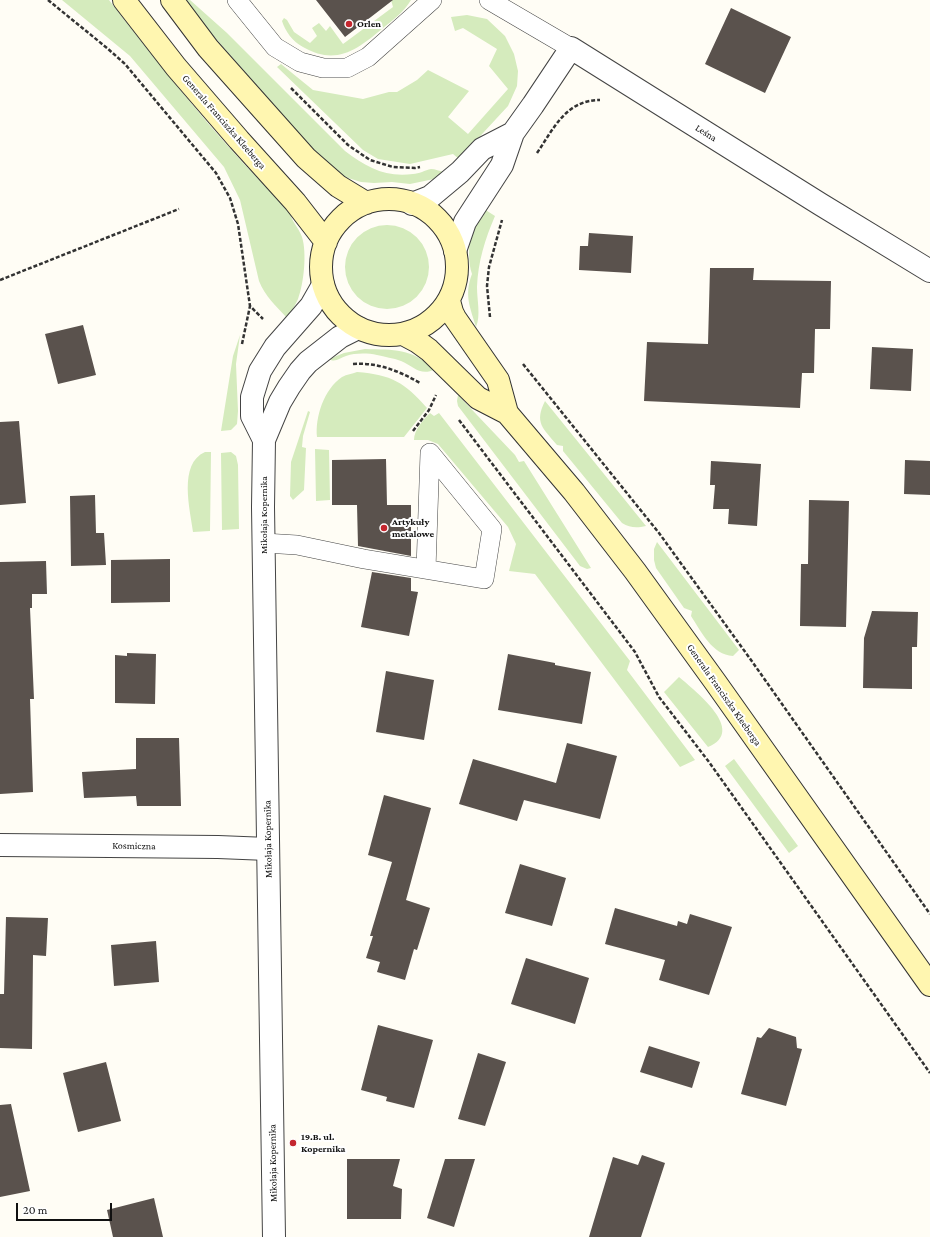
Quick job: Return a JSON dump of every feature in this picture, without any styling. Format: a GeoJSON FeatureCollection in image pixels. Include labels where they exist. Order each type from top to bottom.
{"type":"FeatureCollection","features":[{"type":"Feature","properties":{"kind":"main road","name":"Generała Franciszka Kleeberga"},"geometry":{"type":"LineString","coordinates":[[124,0],[176,66],[229,129],[296,202],[326,242]]}},
{"type":"Feature","properties":{"kind":"main road"},"geometry":{"type":"LineString","coordinates":[[172,0],[208,48],[306,158],[338,186],[366,203]]}},
{"type":"Feature","properties":{"kind":"main road"},"geometry":{"type":"LineString","coordinates":[[382,200],[397,200],[412,204],[432,214],[447,231],[455,252],[457,268],[456,280],[448,301],[440,313],[429,322],[417,329],[403,334],[392,336],[380,335],[358,328],[343,317],[331,302],[323,285],[321,264],[326,242],[332,230],[353,210],[366,203],[382,200]]}},
{"type":"Feature","properties":{"kind":"main road","name":"Generała Franciszka Kleeberga"},"geometry":{"type":"LineString","coordinates":[[448,301],[455,318],[498,380],[507,413]]}},
{"type":"Feature","properties":{"kind":"main road","name":"Generała Franciszka Kleeberga"},"geometry":{"type":"LineString","coordinates":[[403,334],[429,350],[478,398],[507,413],[574,492],[635,570],[930,985]]}},
{"type":"Feature","properties":{"kind":"street"},"geometry":{"type":"LineString","coordinates":[[455,252],[465,222],[502,165],[513,133],[571,48]]}},
{"type":"Feature","properties":{"kind":"street","name":"Leśna"},"geometry":{"type":"LineString","coordinates":[[571,48],[930,271]]}},
{"type":"Feature","properties":{"kind":"street"},"geometry":{"type":"LineString","coordinates":[[412,204],[430,197],[460,172],[482,149],[513,133]]}},
{"type":"Feature","properties":{"kind":"street","name":"Mikołaja Kopernika"},"geometry":{"type":"LineString","coordinates":[[264,440],[252,416],[252,397],[260,371],[275,347],[311,306],[323,285]]}},
{"type":"Feature","properties":{"kind":"street","name":"Mikołaja Kopernika"},"geometry":{"type":"LineString","coordinates":[[274,1237],[264,543],[264,440],[280,402],[300,371],[308,362],[325,348],[340,337],[358,328]]}},
{"type":"Feature","properties":{"kind":"street","name":"Kosmiczna"},"geometry":{"type":"LineString","coordinates":[[0,845],[218,847],[268,849]]}},
{"type":"Feature","properties":{"kind":"lane"},"geometry":{"type":"LineString","coordinates":[[239,1],[275,47],[300,62],[323,68],[347,68],[368,57],[432,0]]}},
{"type":"Feature","properties":{"kind":"lane"},"geometry":{"type":"LineString","coordinates":[[489,0],[571,48]]}},
{"type":"Feature","properties":{"kind":"lane"},"geometry":{"type":"LineString","coordinates":[[264,543],[297,544],[364,559],[484,579],[492,529],[430,453],[426,569]]}},
{"type":"Feature","properties":{"kind":"path"},"geometry":{"type":"LineString","coordinates":[[48,0],[125,64],[216,173],[230,198],[238,224],[250,306],[266,321]]}},
{"type":"Feature","properties":{"kind":"path"},"geometry":{"type":"LineString","coordinates":[[286,84],[348,145],[370,160],[393,167],[415,168],[421,166]]}},
{"type":"Feature","properties":{"kind":"path"},"geometry":{"type":"LineString","coordinates":[[536,156],[568,110],[584,102],[602,100]]}},
{"type":"Feature","properties":{"kind":"path"},"geometry":{"type":"LineString","coordinates":[[0,280],[179,209]]}},
{"type":"Feature","properties":{"kind":"path"},"geometry":{"type":"LineString","coordinates":[[490,322],[487,286],[489,267],[502,218]]}},
{"type":"Feature","properties":{"kind":"path"},"geometry":{"type":"LineString","coordinates":[[521,361],[659,533],[751,660],[930,914]]}},
{"type":"Feature","properties":{"kind":"path"},"geometry":{"type":"LineString","coordinates":[[349,364],[358,363],[383,366],[396,370],[425,386]]}},
{"type":"Feature","properties":{"kind":"path"},"geometry":{"type":"LineString","coordinates":[[437,392],[442,399]]}},
{"type":"Feature","properties":{"kind":"path"},"geometry":{"type":"LineString","coordinates":[[415,427],[429,410],[433,401]]}},
{"type":"Feature","properties":{"kind":"path"},"geometry":{"type":"LineString","coordinates":[[457,418],[635,652],[659,697],[709,762],[930,1073]]}},
{"type":"Feature","properties":{"kind":"green space"},"geometry":{"type":"Polygon","coordinates":[[[62,0],[109,0],[158,63],[209,124],[244,164],[290,212],[302,237],[305,259],[298,299],[287,318],[261,286],[240,200],[224,167],[130,56],[62,0]]]}},
{"type":"Feature","properties":{"kind":"green space"},"geometry":{"type":"Polygon","coordinates":[[[185,0],[190,0],[227,33],[345,151],[353,157],[385,173],[403,175],[415,174],[431,169],[443,172],[434,179],[410,184],[392,182],[361,182],[345,177],[316,153],[196,16],[185,0]]]}},
{"type":"Feature","properties":{"kind":"green space"},"geometry":{"type":"Polygon","coordinates":[[[391,0],[411,0],[398,16],[364,43],[346,53],[336,55],[315,53],[299,45],[285,29],[282,21],[284,18],[287,20],[294,32],[310,43],[317,36],[312,28],[319,23],[326,31],[330,26],[343,44],[393,7],[391,0]]]}},
{"type":"Feature","properties":{"kind":"green space"},"geometry":{"type":"Polygon","coordinates":[[[467,15],[487,19],[505,36],[514,54],[518,71],[517,86],[508,106],[459,159],[453,154],[410,164],[378,159],[363,150],[277,67],[281,64],[313,90],[363,99],[389,92],[397,92],[417,80],[428,70],[469,91],[448,117],[468,134],[508,89],[489,66],[497,49],[463,28],[455,31],[451,17],[467,15]]]}},
{"type":"Feature","properties":{"kind":"green space"},"geometry":{"type":"Polygon","coordinates":[[[484,209],[495,216],[480,260],[477,287],[479,313],[476,327],[468,295],[468,288],[472,274],[469,259],[469,247],[472,232],[484,209]]]}},
{"type":"Feature","properties":{"kind":"green space"},"geometry":{"type":"Polygon","coordinates":[[[387,225],[403,228],[417,237],[426,251],[429,267],[426,283],[417,297],[403,306],[387,309],[371,306],[357,297],[348,283],[345,267],[348,251],[357,237],[371,228],[387,225]]]}},
{"type":"Feature","properties":{"kind":"green space"},"geometry":{"type":"Polygon","coordinates":[[[240,335],[236,364],[238,411],[237,424],[231,430],[221,431],[233,356],[240,335]]]}},
{"type":"Feature","properties":{"kind":"green space"},"geometry":{"type":"Polygon","coordinates":[[[365,349],[394,350],[410,354],[418,357],[435,369],[425,372],[417,370],[398,360],[369,354],[353,354],[335,360],[329,359],[344,353],[365,349]]]}},
{"type":"Feature","properties":{"kind":"green space"},"geometry":{"type":"Polygon","coordinates":[[[357,372],[379,375],[396,381],[411,392],[427,408],[404,437],[317,437],[319,412],[330,389],[342,377],[357,372]]]}},
{"type":"Feature","properties":{"kind":"green space"},"geometry":{"type":"Polygon","coordinates":[[[458,395],[515,455],[519,462],[524,461],[591,568],[587,569],[580,566],[458,406],[458,395]]]}},
{"type":"Feature","properties":{"kind":"green space"},"geometry":{"type":"Polygon","coordinates":[[[545,401],[646,526],[634,527],[622,523],[563,451],[563,446],[557,445],[548,434],[540,420],[540,415],[545,401]]]}},
{"type":"Feature","properties":{"kind":"green space"},"geometry":{"type":"Polygon","coordinates":[[[308,411],[310,412],[303,436],[302,447],[306,448],[304,490],[293,500],[290,496],[291,462],[308,411]]]}},
{"type":"Feature","properties":{"kind":"green space"},"geometry":{"type":"Polygon","coordinates":[[[430,413],[434,416],[439,413],[630,661],[627,670],[695,760],[680,767],[535,574],[509,571],[516,544],[508,527],[438,444],[428,440],[414,440],[417,429],[427,416],[430,413]]]}},
{"type":"Feature","properties":{"kind":"green space"},"geometry":{"type":"Polygon","coordinates":[[[315,449],[329,450],[330,500],[316,501],[315,449]]]}},
{"type":"Feature","properties":{"kind":"green space"},"geometry":{"type":"Polygon","coordinates":[[[205,452],[211,452],[210,531],[193,532],[188,500],[189,477],[191,466],[197,458],[205,452]]]}},
{"type":"Feature","properties":{"kind":"green space"},"geometry":{"type":"Polygon","coordinates":[[[231,452],[236,456],[238,465],[239,529],[222,530],[221,453],[231,452]]]}},
{"type":"Feature","properties":{"kind":"green space"},"geometry":{"type":"Polygon","coordinates":[[[657,542],[739,650],[733,656],[726,655],[713,647],[703,635],[691,616],[692,611],[684,608],[656,568],[654,549],[657,542]]]}},
{"type":"Feature","properties":{"kind":"green space"},"geometry":{"type":"Polygon","coordinates":[[[679,677],[705,701],[720,721],[722,731],[719,740],[708,747],[664,692],[679,677]]]}},
{"type":"Feature","properties":{"kind":"green space"},"geometry":{"type":"Polygon","coordinates":[[[734,759],[798,846],[789,853],[725,766],[734,759]]]}},
{"type":"Feature","properties":{"kind":"building","name":"Orlen"},"geometry":{"type":"Polygon","coordinates":[[[316,0],[393,0],[345,37],[316,0]]]}},
{"type":"Feature","properties":{"kind":"building"},"geometry":{"type":"Polygon","coordinates":[[[731,8],[791,37],[765,93],[705,64],[731,8]]]}},
{"type":"Feature","properties":{"kind":"building"},"geometry":{"type":"Polygon","coordinates":[[[589,233],[633,236],[631,273],[579,270],[580,246],[588,246],[589,233]]]}},
{"type":"Feature","properties":{"kind":"building"},"geometry":{"type":"Polygon","coordinates":[[[710,268],[754,268],[753,280],[831,281],[830,329],[815,329],[814,373],[802,373],[800,408],[644,401],[647,342],[708,344],[710,268]]]}},
{"type":"Feature","properties":{"kind":"building"},"geometry":{"type":"Polygon","coordinates":[[[83,325],[96,375],[58,384],[45,334],[83,325]]]}},
{"type":"Feature","properties":{"kind":"building"},"geometry":{"type":"Polygon","coordinates":[[[872,347],[913,349],[911,391],[870,389],[872,347]]]}},
{"type":"Feature","properties":{"kind":"building"},"geometry":{"type":"Polygon","coordinates":[[[19,421],[26,503],[0,505],[0,422],[19,421]]]}},
{"type":"Feature","properties":{"kind":"building"},"geometry":{"type":"Polygon","coordinates":[[[386,459],[387,505],[411,505],[411,556],[358,546],[357,505],[332,505],[332,460],[386,459]]]}},
{"type":"Feature","properties":{"kind":"building"},"geometry":{"type":"Polygon","coordinates":[[[905,460],[930,461],[930,495],[904,494],[905,460]]]}},
{"type":"Feature","properties":{"kind":"building"},"geometry":{"type":"Polygon","coordinates":[[[711,461],[761,464],[757,526],[728,524],[729,509],[713,509],[715,485],[710,485],[711,461]]]}},
{"type":"Feature","properties":{"kind":"building"},"geometry":{"type":"Polygon","coordinates":[[[95,495],[96,533],[104,533],[106,565],[71,566],[70,496],[95,495]]]}},
{"type":"Feature","properties":{"kind":"building"},"geometry":{"type":"Polygon","coordinates":[[[809,500],[849,501],[846,627],[800,626],[801,564],[808,564],[809,500]]]}},
{"type":"Feature","properties":{"kind":"building"},"geometry":{"type":"Polygon","coordinates":[[[170,559],[170,602],[111,603],[111,560],[170,559]]]}},
{"type":"Feature","properties":{"kind":"building"},"geometry":{"type":"Polygon","coordinates":[[[46,561],[47,594],[32,594],[32,608],[30,608],[34,699],[30,699],[33,792],[0,794],[0,562],[46,561]]]}},
{"type":"Feature","properties":{"kind":"building"},"geometry":{"type":"Polygon","coordinates":[[[372,572],[411,578],[411,591],[418,592],[409,636],[361,627],[372,572]]]}},
{"type":"Feature","properties":{"kind":"building"},"geometry":{"type":"Polygon","coordinates":[[[872,611],[918,612],[917,647],[912,647],[912,689],[863,688],[864,638],[872,611]]]}},
{"type":"Feature","properties":{"kind":"building"},"geometry":{"type":"Polygon","coordinates":[[[127,653],[156,654],[155,704],[115,703],[115,655],[127,656],[127,653]]]}},
{"type":"Feature","properties":{"kind":"building"},"geometry":{"type":"Polygon","coordinates":[[[508,654],[591,672],[582,724],[498,710],[508,654]]]}},
{"type":"Feature","properties":{"kind":"building"},"geometry":{"type":"Polygon","coordinates":[[[386,671],[434,680],[424,740],[376,732],[386,671]]]}},
{"type":"Feature","properties":{"kind":"building"},"geometry":{"type":"Polygon","coordinates":[[[136,738],[179,738],[181,806],[137,806],[136,796],[84,798],[82,772],[136,769],[136,738]]]}},
{"type":"Feature","properties":{"kind":"building"},"geometry":{"type":"Polygon","coordinates":[[[567,743],[617,756],[600,819],[524,800],[517,821],[459,804],[473,759],[556,783],[567,743]]]}},
{"type":"Feature","properties":{"kind":"building"},"geometry":{"type":"Polygon","coordinates":[[[384,795],[431,808],[406,900],[430,908],[417,950],[414,949],[405,980],[377,972],[380,962],[366,958],[373,936],[370,936],[392,862],[368,855],[384,795]]]}},
{"type":"Feature","properties":{"kind":"building"},"geometry":{"type":"Polygon","coordinates":[[[520,864],[566,878],[552,926],[505,913],[520,864]]]}},
{"type":"Feature","properties":{"kind":"building"},"geometry":{"type":"Polygon","coordinates":[[[615,908],[677,926],[678,921],[687,924],[690,914],[732,927],[709,995],[659,980],[665,960],[605,944],[615,908]]]}},
{"type":"Feature","properties":{"kind":"building"},"geometry":{"type":"Polygon","coordinates":[[[6,917],[48,918],[46,956],[33,955],[32,1049],[0,1048],[0,994],[4,994],[6,917]]]}},
{"type":"Feature","properties":{"kind":"building"},"geometry":{"type":"Polygon","coordinates":[[[156,941],[159,982],[114,986],[111,945],[156,941]]]}},
{"type":"Feature","properties":{"kind":"building"},"geometry":{"type":"Polygon","coordinates":[[[526,958],[589,978],[575,1024],[511,1004],[526,958]]]}},
{"type":"Feature","properties":{"kind":"building"},"geometry":{"type":"Polygon","coordinates":[[[378,1025],[433,1040],[414,1108],[386,1101],[387,1097],[361,1090],[378,1025]]]}},
{"type":"Feature","properties":{"kind":"building"},"geometry":{"type":"Polygon","coordinates":[[[769,1028],[796,1037],[797,1048],[802,1049],[786,1106],[741,1094],[757,1037],[761,1038],[769,1028]]]}},
{"type":"Feature","properties":{"kind":"building"},"geometry":{"type":"Polygon","coordinates":[[[649,1046],[700,1062],[692,1088],[640,1072],[649,1046]]]}},
{"type":"Feature","properties":{"kind":"building"},"geometry":{"type":"Polygon","coordinates":[[[478,1053],[506,1062],[485,1126],[458,1119],[478,1053]]]}},
{"type":"Feature","properties":{"kind":"building"},"geometry":{"type":"Polygon","coordinates":[[[106,1062],[121,1121],[78,1132],[63,1073],[106,1062]]]}},
{"type":"Feature","properties":{"kind":"building"},"geometry":{"type":"Polygon","coordinates":[[[11,1104],[30,1191],[0,1197],[0,1105],[11,1104]]]}},
{"type":"Feature","properties":{"kind":"building"},"geometry":{"type":"Polygon","coordinates":[[[642,1155],[665,1163],[641,1237],[589,1237],[613,1157],[638,1165],[642,1155]]]}},
{"type":"Feature","properties":{"kind":"building"},"geometry":{"type":"Polygon","coordinates":[[[347,1159],[400,1159],[393,1186],[402,1189],[401,1219],[347,1219],[347,1159]]]}},
{"type":"Feature","properties":{"kind":"building"},"geometry":{"type":"Polygon","coordinates":[[[445,1159],[475,1159],[454,1227],[427,1218],[445,1159]]]}},
{"type":"Feature","properties":{"kind":"building"},"geometry":{"type":"Polygon","coordinates":[[[154,1198],[163,1237],[113,1237],[107,1210],[154,1198]]]}},
{"type":"Feature","properties":{"kind":"place","name":"Orlen"},"geometry":{"type":"Point","coordinates":[349,24]}},
{"type":"Feature","properties":{"kind":"place","name":"Artykuły metalowe"},"geometry":{"type":"Point","coordinates":[384,528]}},
{"type":"Feature","properties":{"kind":"place","name":"19.B. ul. Kopernika"},"geometry":{"type":"Point","coordinates":[293,1143]}}]}
